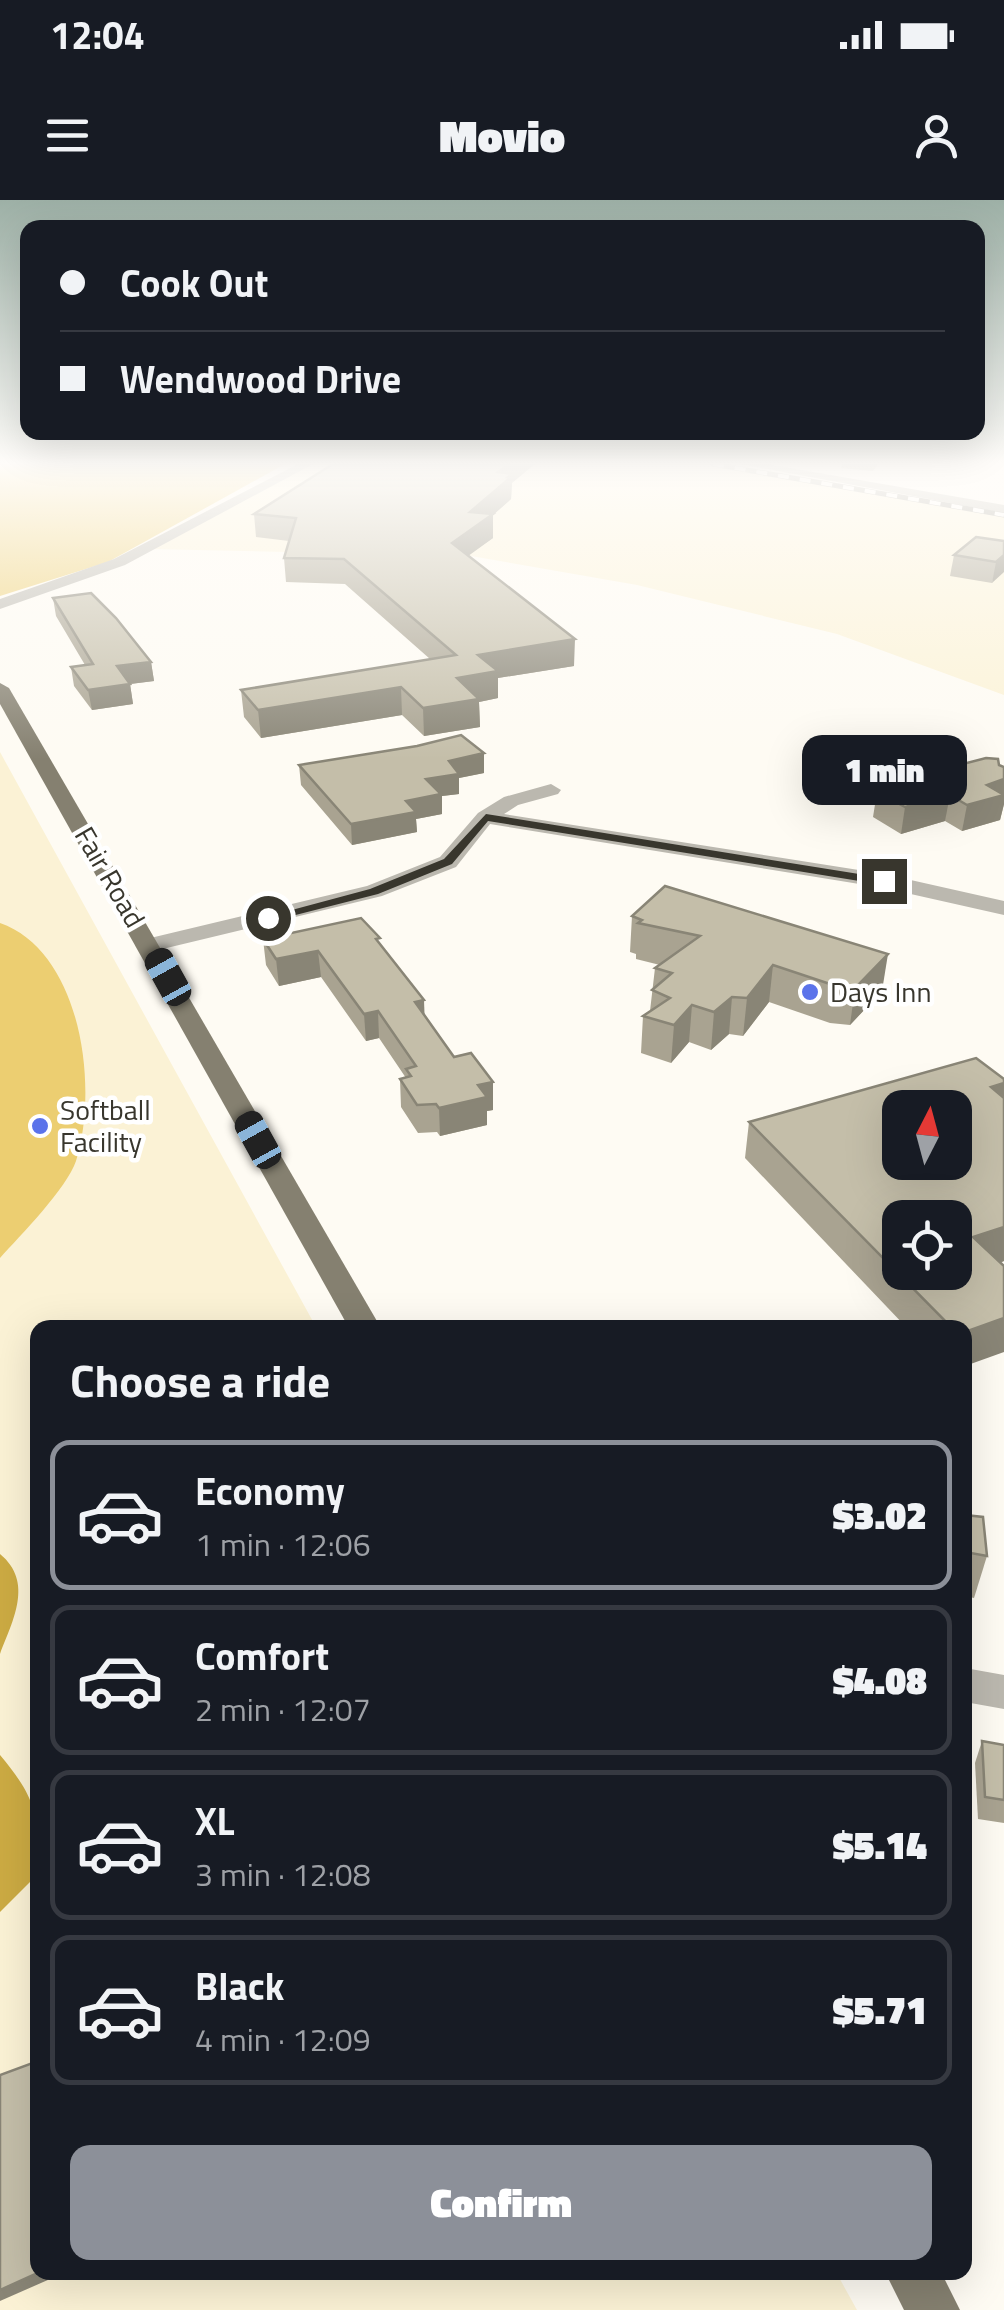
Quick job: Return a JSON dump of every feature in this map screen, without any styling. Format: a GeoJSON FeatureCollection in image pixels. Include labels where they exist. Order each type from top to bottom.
{"type":"FeatureCollection","features":[{"type":"Feature","properties":{"kind":"main road","name":"Fair Road"},"geometry":{"type":"LineString","coordinates":[[0,688],[361,1320]]}},
{"type":"Feature","properties":{"kind":"main road"},"geometry":{"type":"LineString","coordinates":[[915,2280],[932,2310]]}},
{"type":"Feature","properties":{"kind":"street"},"geometry":{"type":"LineString","coordinates":[[0,604],[55,590],[122,562]]}},
{"type":"Feature","properties":{"kind":"street"},"geometry":{"type":"LineString","coordinates":[[150,945],[374,891],[448,862],[486,817],[511,801],[551,790]]}},
{"type":"Feature","properties":{"kind":"street"},"geometry":{"type":"LineString","coordinates":[[486,817],[884,881],[1004,908]]}},
{"type":"Feature","properties":{"kind":"street"},"geometry":{"type":"LineString","coordinates":[[972,1686],[1004,1692]]}},
{"type":"Feature","properties":{"kind":"shaded area"},"geometry":{"type":"Polygon","coordinates":[[[0,562],[107,562],[0,596],[0,562]]]}},
{"type":"Feature","properties":{"kind":"shaded area"},"geometry":{"type":"Polygon","coordinates":[[[508,562],[1004,562],[1004,695],[837,634],[637,585],[508,562]]]}},
{"type":"Feature","properties":{"kind":"shaded area"},"geometry":{"type":"Polygon","coordinates":[[[0,752],[312,1320],[30,1320],[30,2280],[840,2280],[857,2310],[0,2310],[0,752]]]}},
{"type":"Feature","properties":{"kind":"shaded area","name":"Softball Facility"},"geometry":{"type":"Polygon","coordinates":[[[0,923],[28,939],[50,962],[66,992],[84,1061],[85,1097],[83,1131],[71,1172],[0,1258],[0,923]]]}},
{"type":"Feature","properties":{"kind":"shaded area"},"geometry":{"type":"Polygon","coordinates":[[[0,1554],[16,1577],[18,1602],[0,1654],[0,1554]]]}},
{"type":"Feature","properties":{"kind":"shaded area"},"geometry":{"type":"Polygon","coordinates":[[[0,1755],[30,1800],[30,1882],[0,1912],[0,1755]]]}},
{"type":"Feature","properties":{"kind":"building"},"geometry":{"type":"Polygon","coordinates":[[[348,562],[477,562],[575,639],[478,655],[498,671],[457,678],[479,699],[423,708],[401,687],[258,710],[241,690],[456,655],[348,562]]]}},
{"type":"Feature","properties":{"kind":"building"},"geometry":{"type":"Polygon","coordinates":[[[91,593],[151,662],[117,666],[130,684],[88,690],[71,667],[93,664],[53,598],[91,593]]]}},
{"type":"Feature","properties":{"kind":"building"},"geometry":{"type":"Polygon","coordinates":[[[461,735],[484,753],[449,761],[459,774],[426,779],[441,794],[406,801],[416,812],[351,824],[299,765],[417,746],[461,735]]]}},
{"type":"Feature","properties":{"kind":"building"},"geometry":{"type":"Polygon","coordinates":[[[986,758],[998,759],[1004,767],[1004,779],[987,785],[1004,795],[967,805],[950,795],[905,807],[877,792],[919,780],[913,777],[986,758]]]}},
{"type":"Feature","properties":{"kind":"building"},"geometry":{"type":"Polygon","coordinates":[[[665,886],[888,954],[855,988],[836,986],[773,965],[747,998],[732,997],[714,1012],[692,1005],[674,1025],[643,1016],[670,998],[652,990],[672,973],[655,968],[700,936],[638,923],[642,920],[632,916],[665,886]]]}},
{"type":"Feature","properties":{"kind":"building"},"geometry":{"type":"Polygon","coordinates":[[[361,918],[424,1000],[415,1002],[454,1057],[471,1053],[493,1082],[478,1085],[487,1097],[439,1108],[436,1104],[417,1105],[400,1079],[411,1076],[406,1069],[416,1066],[378,1011],[364,1014],[318,951],[276,959],[263,939],[361,918]]]}},
{"type":"Feature","properties":{"kind":"building"},"geometry":{"type":"Polygon","coordinates":[[[976,1058],[1004,1079],[1004,1083],[991,1087],[1004,1098],[1004,1227],[973,1237],[1004,1266],[1004,1318],[972,1329],[972,1320],[944,1320],[915,1290],[972,1290],[972,1200],[882,1200],[882,1257],[749,1122],[976,1058]]]}},
{"type":"Feature","properties":{"kind":"building"},"geometry":{"type":"Polygon","coordinates":[[[972,1516],[983,1517],[987,1556],[972,1553],[972,1516]]]}},
{"type":"Feature","properties":{"kind":"building"},"geometry":{"type":"Polygon","coordinates":[[[982,1741],[1004,1745],[1004,1800],[985,1797],[982,1741]]]}},
{"type":"Feature","properties":{"kind":"building"},"geometry":{"type":"Polygon","coordinates":[[[30,2064],[30,2276],[0,2290],[0,2075],[30,2064]]]}},
{"type":"Feature","properties":{"kind":"place","name":"Days Inn"},"geometry":{"type":"Point","coordinates":[810,992]}},
{"type":"Feature","properties":{"kind":"place","name":"Softball Facility"},"geometry":{"type":"Point","coordinates":[40,1126]}},
{"type":"Feature","properties":{"kind":"route"},"geometry":{"type":"LineString","coordinates":[[268,918],[374,891],[448,862],[486,817],[884,881]]}}]}
